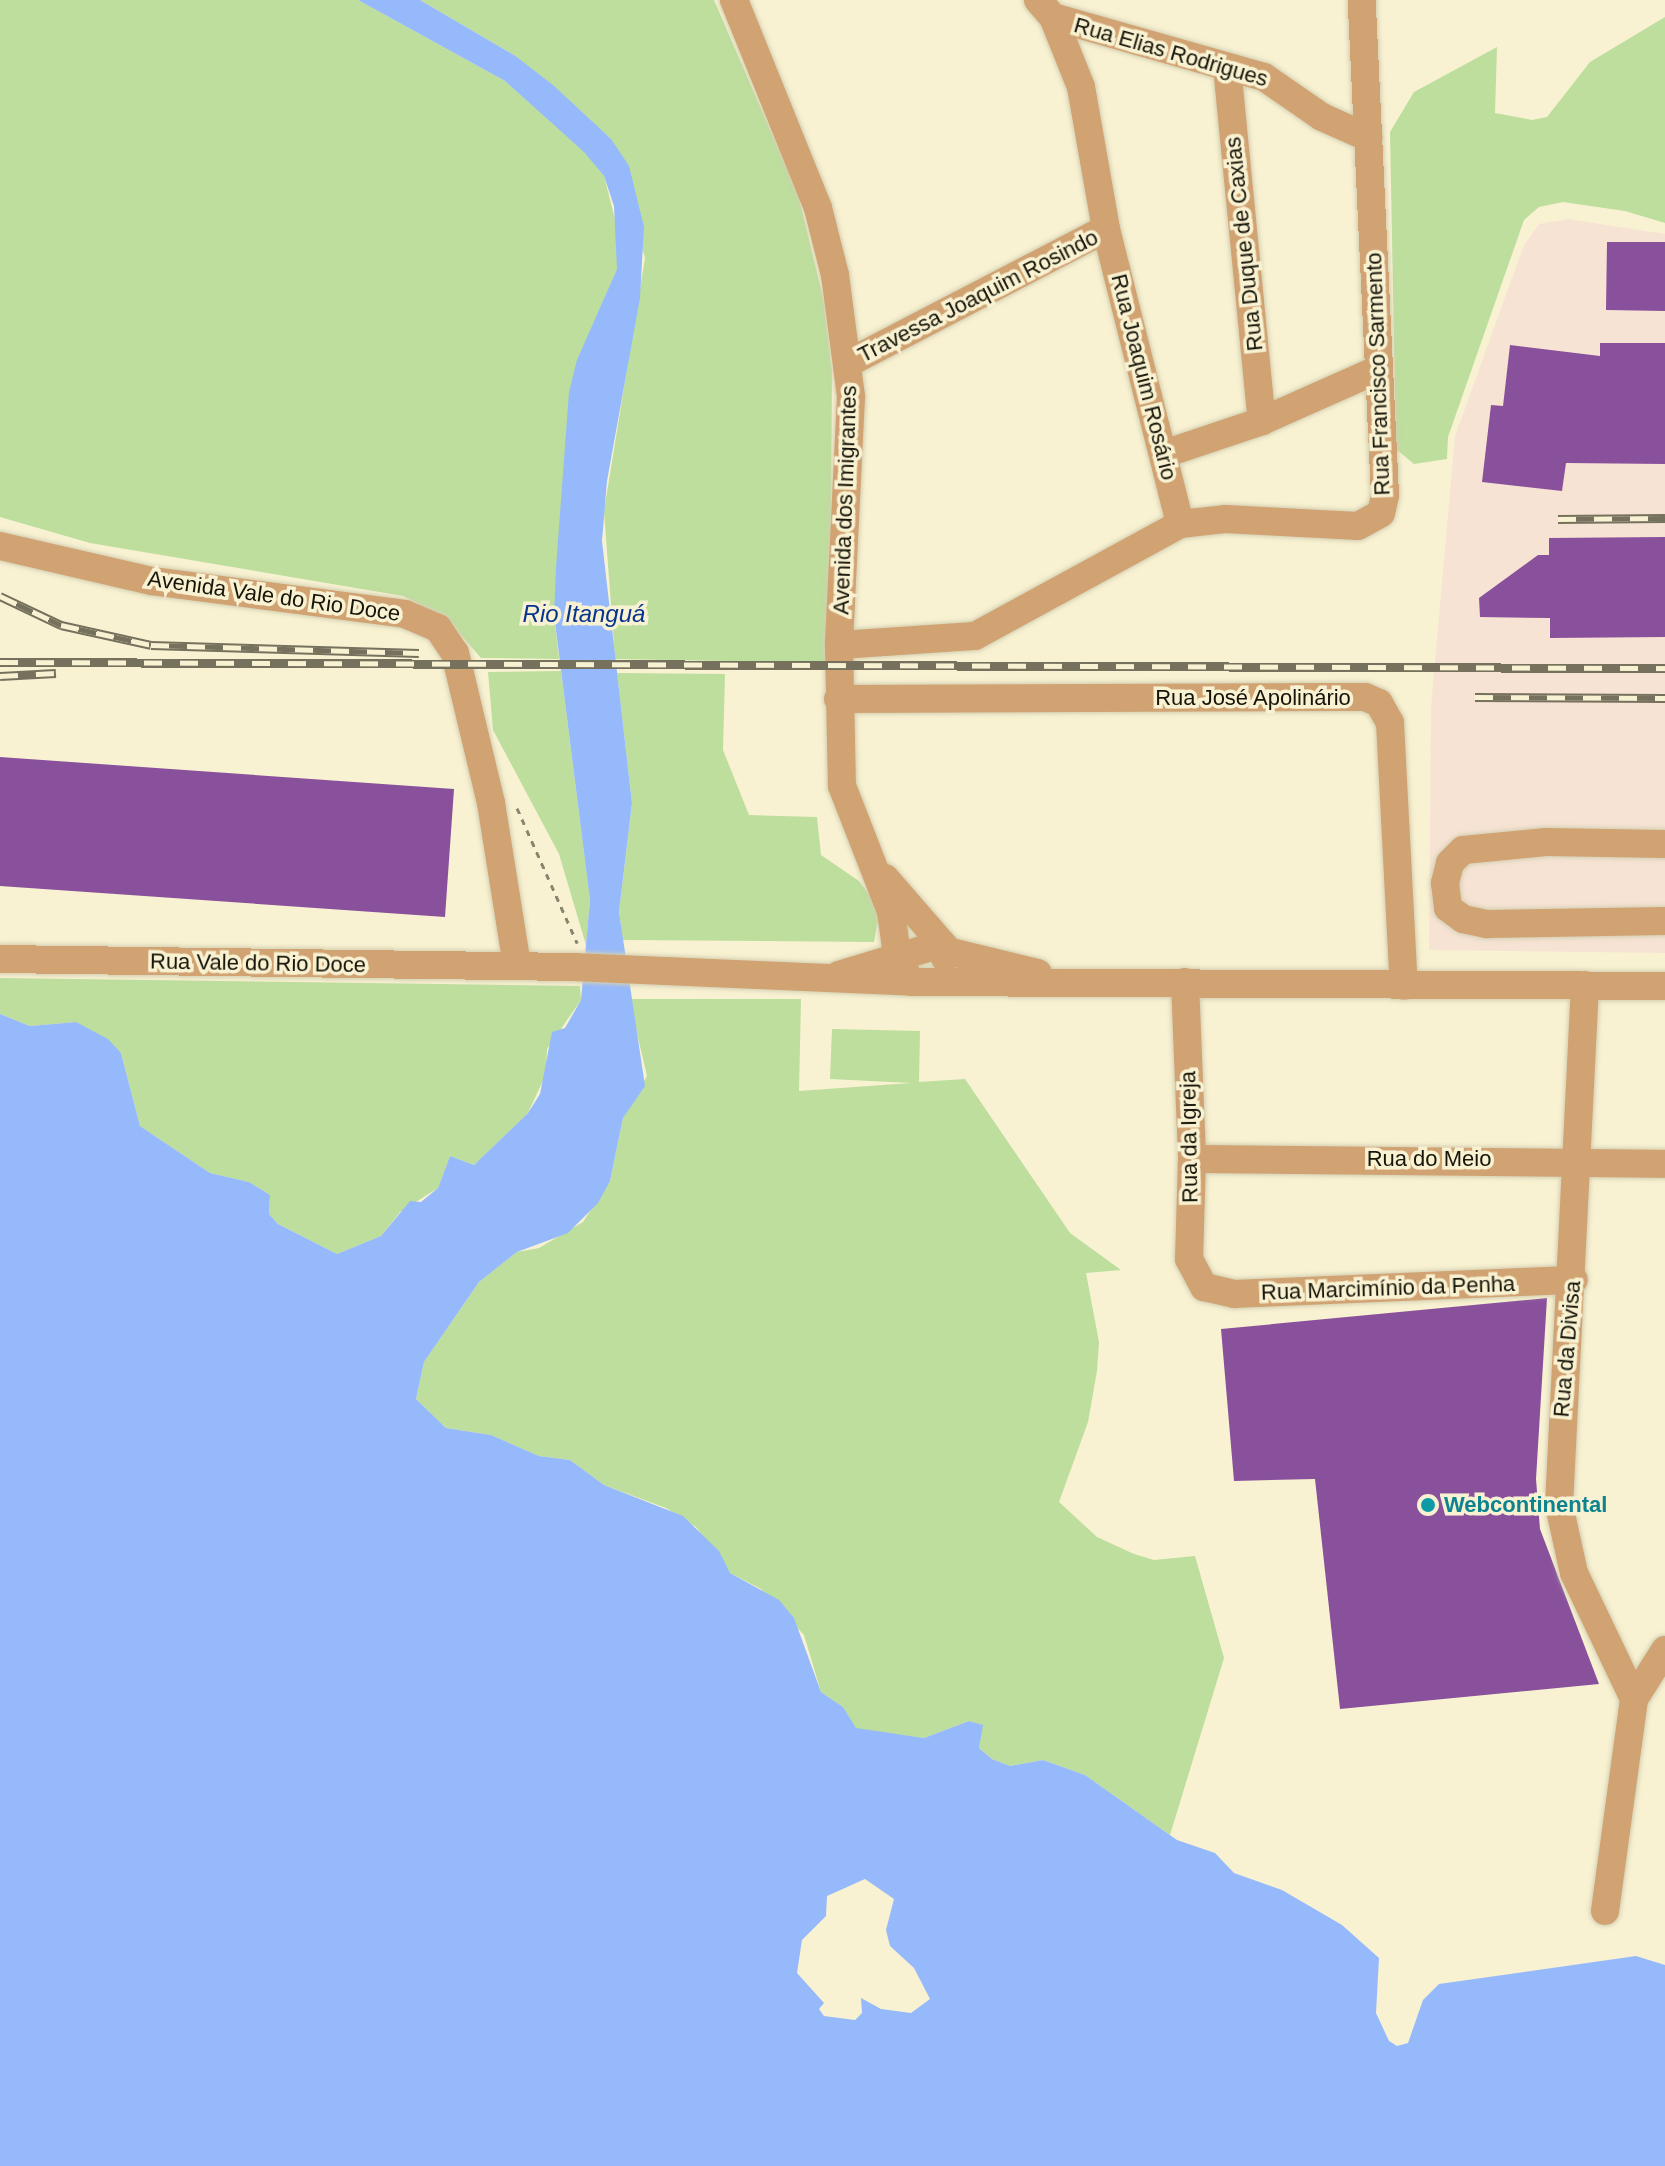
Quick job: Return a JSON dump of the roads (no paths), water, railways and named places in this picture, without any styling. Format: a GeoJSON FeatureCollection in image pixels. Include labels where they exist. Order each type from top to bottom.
{"type":"FeatureCollection","features":[{"type":"Feature","properties":{"kind":"street","name":"Avenida dos Imigrantes"},"geometry":{"type":"LineString","coordinates":[[734,0],[818,208],[850,362],[839,645],[842,786],[877,868],[896,930],[896,954],[924,982]]}},
{"type":"Feature","properties":{"kind":"street","name":"Rua Francisco Sarmento"},"geometry":{"type":"LineString","coordinates":[[839,645],[975,636],[1180,524],[1203,519],[1371,523],[1381,513],[1385,495],[1362,0]]}},
{"type":"Feature","properties":{"kind":"street","name":"Rua Elias Rodrigues"},"geometry":{"type":"LineString","coordinates":[[1046,8],[1279,84],[1322,117],[1369,138]]}},
{"type":"Feature","properties":{"kind":"street","name":"Rua Joaquim Rosário"},"geometry":{"type":"LineString","coordinates":[[1046,8],[1092,126],[1106,229],[1180,524]]}},
{"type":"Feature","properties":{"kind":"street","name":"Rua Duque de Caxias"},"geometry":{"type":"LineString","coordinates":[[1227,67],[1262,421]]}},
{"type":"Feature","properties":{"kind":"street","name":"Travessa Joaquim Rosindo"},"geometry":{"type":"LineString","coordinates":[[850,362],[1106,229]]}},
{"type":"Feature","properties":{"kind":"street"},"geometry":{"type":"LineString","coordinates":[[1164,454],[1262,421],[1379,369]]}},
{"type":"Feature","properties":{"kind":"street","name":"Avenida Vale do Rio Doce"},"geometry":{"type":"LineString","coordinates":[[0,546],[152,581],[405,614],[438,628],[455,653],[491,803],[517,966]]}},
{"type":"Feature","properties":{"kind":"street","name":"Rua José Apolinário"},"geometry":{"type":"LineString","coordinates":[[838,699],[1365,697],[1379,703],[1390,723],[1404,986]]}},
{"type":"Feature","properties":{"kind":"street"},"geometry":{"type":"LineString","coordinates":[[1665,844],[1546,842],[1463,850],[1450,863],[1445,883],[1448,908],[1463,919],[1487,924],[1665,921]]}},
{"type":"Feature","properties":{"kind":"street","name":"Avenida dos Imigrantes"},"geometry":{"type":"LineString","coordinates":[[877,868],[945,947]]}},
{"type":"Feature","properties":{"kind":"street"},"geometry":{"type":"LineString","coordinates":[[924,982],[945,947]]}},
{"type":"Feature","properties":{"kind":"street"},"geometry":{"type":"LineString","coordinates":[[827,979],[896,954],[945,947],[1070,982]]}},
{"type":"Feature","properties":{"kind":"street","name":"Rua Vale do Rio Doce"},"geometry":{"type":"LineString","coordinates":[[0,959],[575,967],[924,982],[1665,986]]}},
{"type":"Feature","properties":{"kind":"street","name":"Rua da Igreja"},"geometry":{"type":"LineString","coordinates":[[1185,982],[1192,1159],[1189,1259],[1204,1287]]}},
{"type":"Feature","properties":{"kind":"street","name":"Rua da Divisa"},"geometry":{"type":"LineString","coordinates":[[1585,985],[1574,1159],[1574,1280],[1560,1424],[1562,1526],[1574,1573],[1634,1699]]}},
{"type":"Feature","properties":{"kind":"street","name":"Rua do Meio"},"geometry":{"type":"LineString","coordinates":[[1192,1159],[1574,1159],[1665,1164]]}},
{"type":"Feature","properties":{"kind":"street","name":"Rua Marcimínio da Penha"},"geometry":{"type":"LineString","coordinates":[[1204,1287],[1235,1294],[1574,1280]]}},
{"type":"Feature","properties":{"kind":"street"},"geometry":{"type":"LineString","coordinates":[[1605,1911],[1634,1699],[1665,1650]]}},
{"type":"Feature","properties":{"kind":"water","name":"Rio Itanguá"},"geometry":{"type":"Polygon","coordinates":[[[358,0],[420,0],[514,55],[553,85],[611,139],[629,166],[644,227],[640,298],[607,481],[602,541],[632,803],[619,912],[645,1086],[623,1118],[610,1181],[598,1203],[568,1233],[517,1252],[479,1282],[424,1362],[416,1399],[446,1428],[491,1435],[539,1456],[570,1460],[604,1485],[683,1516],[719,1551],[730,1573],[779,1600],[794,1618],[821,1692],[843,1707],[856,1728],[924,1738],[969,1721],[983,1725],[979,1748],[992,1759],[1010,1766],[1043,1760],[1085,1775],[1177,1840],[1215,1853],[1234,1873],[1282,1890],[1342,1925],[1379,1958],[1376,2013],[1389,2041],[1397,2046],[1408,2043],[1423,2000],[1439,1984],[1636,1956],[1665,1965],[1665,2166],[0,2166],[0,1014],[30,1026],[76,1022],[108,1039],[121,1053],[140,1126],[210,1173],[249,1182],[270,1195],[269,1214],[278,1224],[337,1254],[381,1236],[410,1201],[421,1202],[438,1188],[450,1156],[474,1165],[528,1113],[540,1094],[552,1032],[565,1028],[581,1000],[590,900],[554,615],[569,392],[577,360],[617,269],[614,206],[604,176],[584,152],[505,81],[358,0]],[[865,1879],[827,1896],[826,1916],[802,1940],[797,1973],[824,2003],[819,2009],[824,2016],[855,2020],[862,2013],[861,1998],[881,2009],[911,2013],[930,1999],[914,1968],[890,1946],[886,1930],[894,1899],[865,1879]]]}},
{"type":"Feature","properties":{"kind":"railway"},"geometry":{"type":"LineString","coordinates":[[1558,519],[1665,518]]}},
{"type":"Feature","properties":{"kind":"railway"},"geometry":{"type":"LineString","coordinates":[[0,596],[61,625],[151,645],[419,653]]}},
{"type":"Feature","properties":{"kind":"railway"},"geometry":{"type":"LineString","coordinates":[[0,662],[1665,668]]}},
{"type":"Feature","properties":{"kind":"railway"},"geometry":{"type":"LineString","coordinates":[[0,676],[56,673]]}},
{"type":"Feature","properties":{"kind":"railway"},"geometry":{"type":"LineString","coordinates":[[1475,697],[1665,698]]}},
{"type":"Feature","properties":{"kind":"place","name":"Webcontinental"},"geometry":{"type":"Point","coordinates":[1428,1505]}}]}
